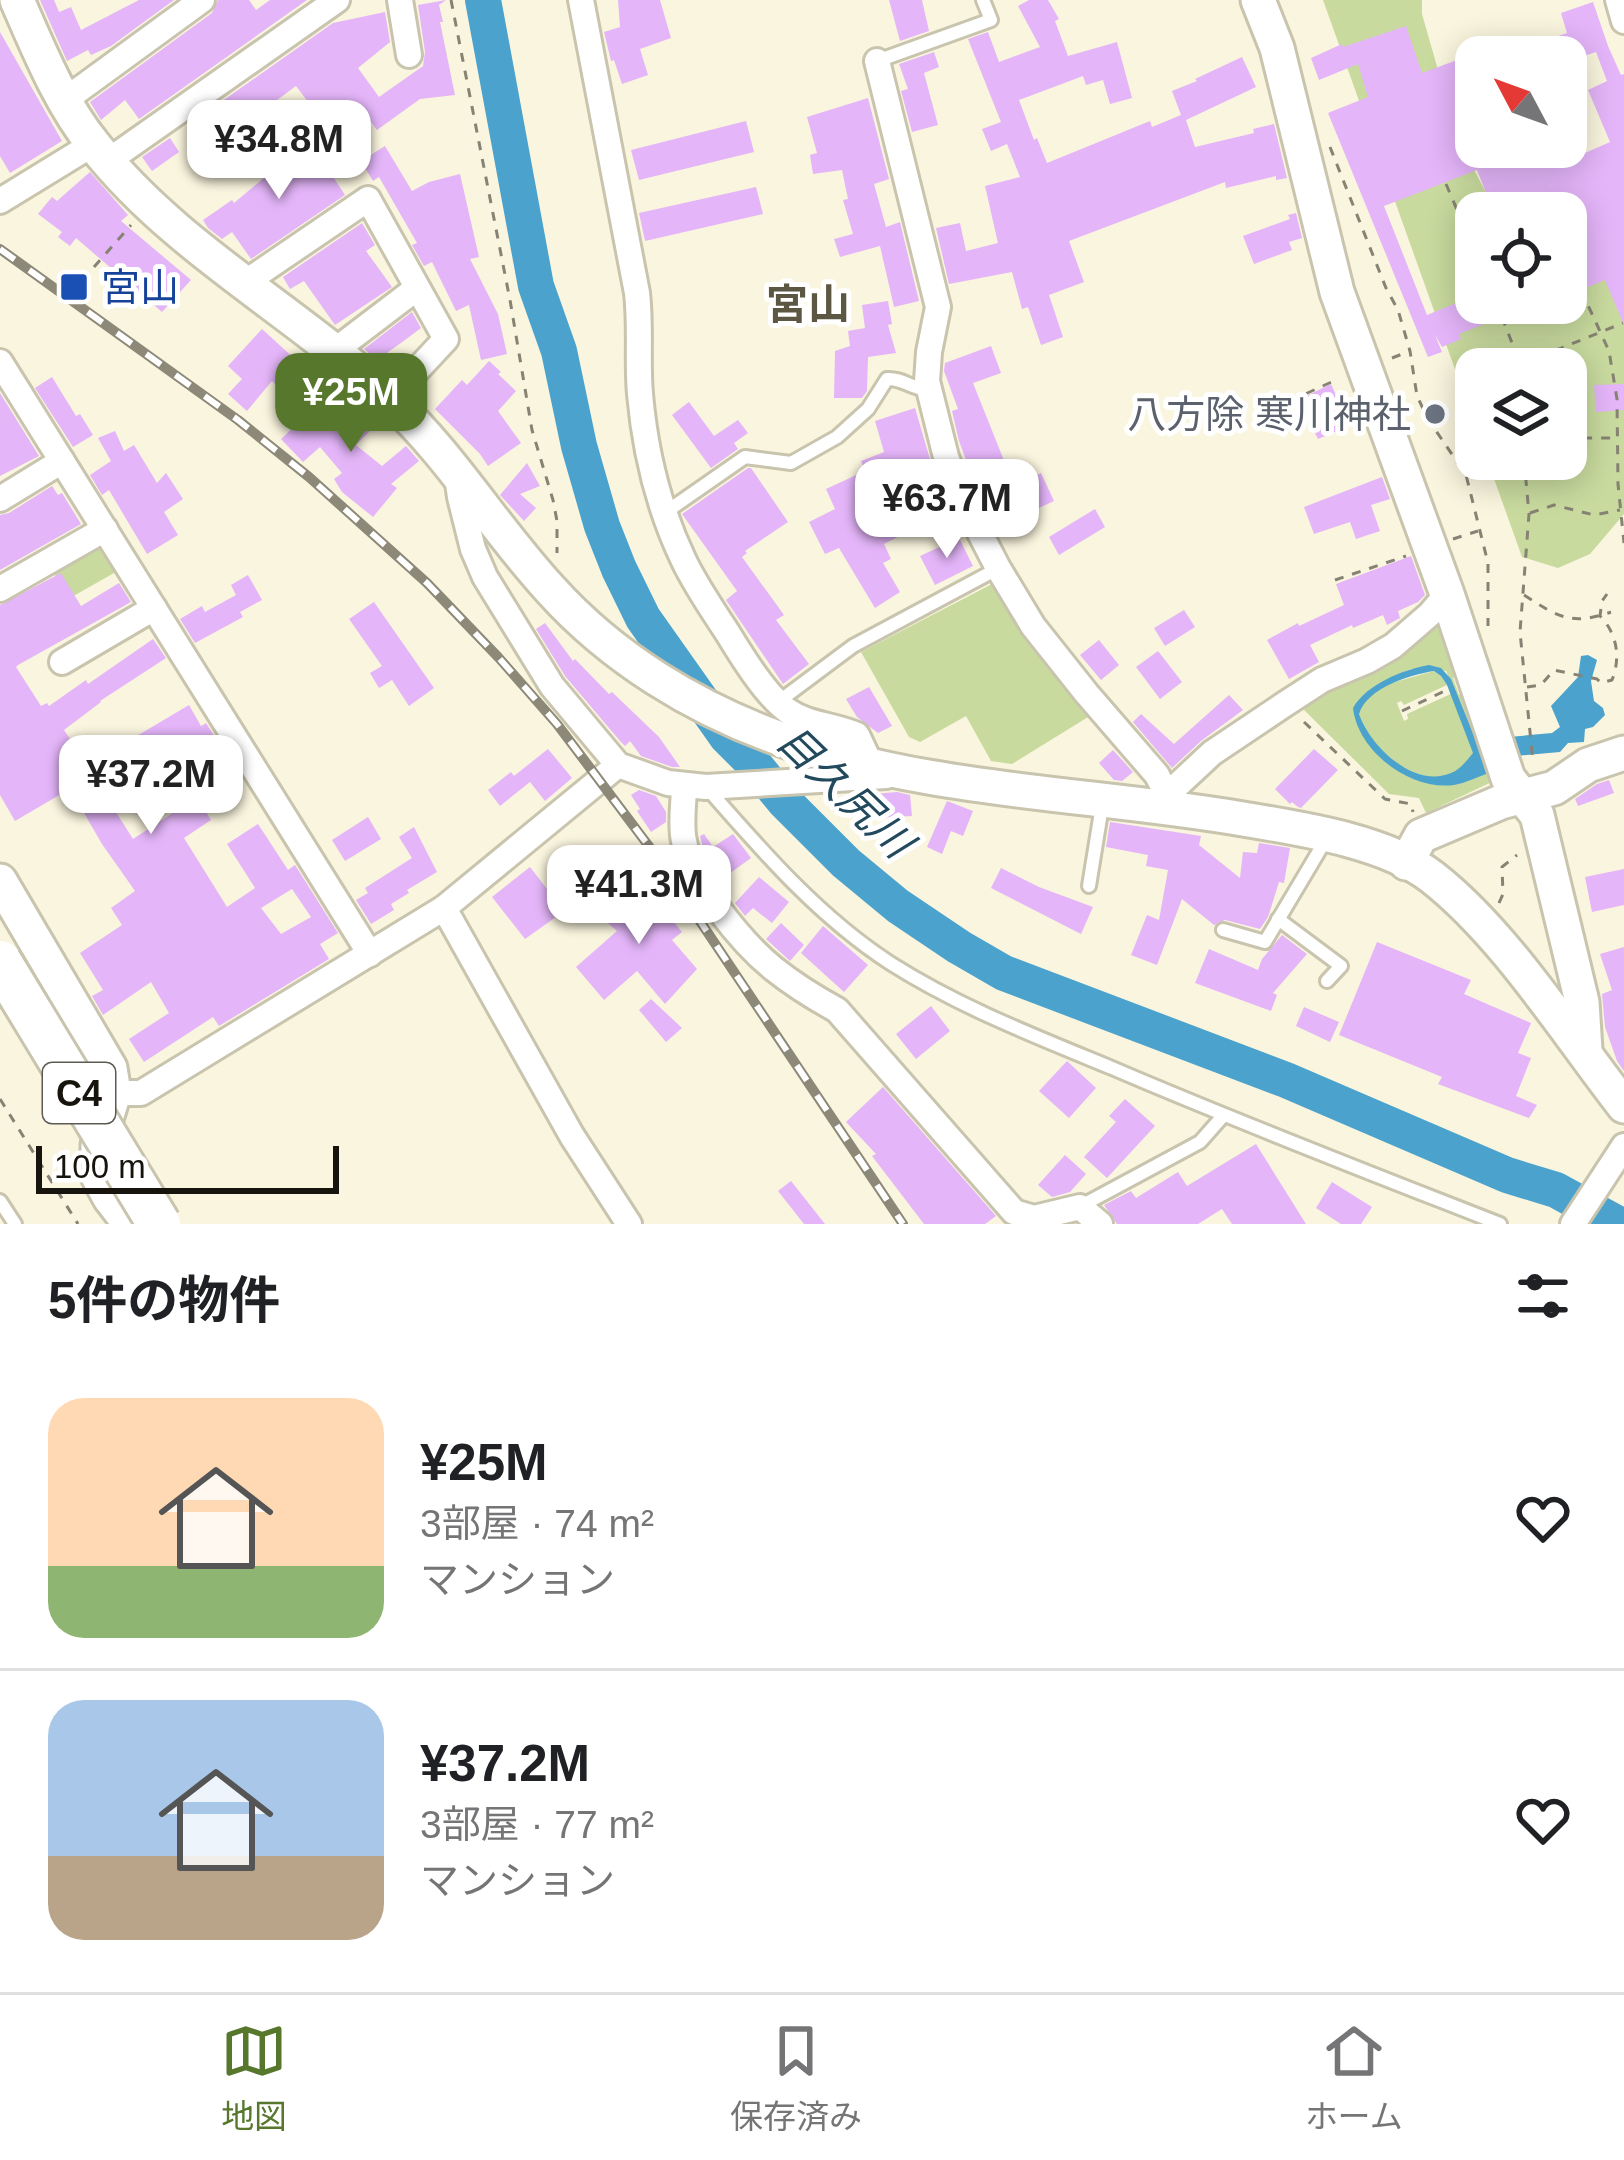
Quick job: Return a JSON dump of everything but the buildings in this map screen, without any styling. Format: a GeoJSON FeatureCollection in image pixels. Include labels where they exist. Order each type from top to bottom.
{"type":"FeatureCollection","features":[{"type":"Feature","properties":{"kind":"highway","name":"C4"},"geometry":{"type":"LineString","coordinates":[[0,962],[158,1224]]}},
{"type":"Feature","properties":{"kind":"highway","name":"C4"},"geometry":{"type":"LineString","coordinates":[[0,1007],[132,1224]]}},
{"type":"Feature","properties":{"kind":"street"},"geometry":{"type":"LineString","coordinates":[[17,0],[64,100],[100,153],[148,206],[390,399],[428,438],[550,590],[587,625],[687,698],[830,767],[914,773]]}},
{"type":"Feature","properties":{"kind":"street"},"geometry":{"type":"LineString","coordinates":[[64,100],[202,0]]}},
{"type":"Feature","properties":{"kind":"street"},"geometry":{"type":"LineString","coordinates":[[0,201],[100,153],[337,0]]}},
{"type":"Feature","properties":{"kind":"street"},"geometry":{"type":"LineString","coordinates":[[400,0],[409,55]]}},
{"type":"Feature","properties":{"kind":"street"},"geometry":{"type":"LineString","coordinates":[[581,0],[637,293],[647,450],[684,560],[737,648],[778,702],[791,713],[857,735],[872,767]]}},
{"type":"Feature","properties":{"kind":"street"},"geometry":{"type":"LineString","coordinates":[[1258,0],[1277,48],[1337,292],[1508,778],[1537,815],[1582,1002],[1585,1050]]}},
{"type":"Feature","properties":{"kind":"street"},"geometry":{"type":"LineString","coordinates":[[1618,0],[1624,21]]}},
{"type":"Feature","properties":{"kind":"street"},"geometry":{"type":"LineString","coordinates":[[877,61],[938,307],[929,352],[930,390],[946,457],[964,502],[1033,626],[1157,775],[1168,801]]}},
{"type":"Feature","properties":{"kind":"street"},"geometry":{"type":"LineString","coordinates":[[243,284],[368,199],[446,339],[390,399]]}},
{"type":"Feature","properties":{"kind":"street"},"geometry":{"type":"LineString","coordinates":[[333,352],[417,288]]}},
{"type":"Feature","properties":{"kind":"street"},"geometry":{"type":"LineString","coordinates":[[4,378],[62,461],[370,954]]}},
{"type":"Feature","properties":{"kind":"street"},"geometry":{"type":"LineString","coordinates":[[0,499],[62,461]]}},
{"type":"Feature","properties":{"kind":"street"},"geometry":{"type":"LineString","coordinates":[[457,474],[484,578],[552,686],[619,765],[668,783],[701,786],[830,767],[872,767],[1103,799],[1168,801],[1414,849],[1501,802],[1554,788],[1588,765],[1624,753]]}},
{"type":"Feature","properties":{"kind":"street"},"geometry":{"type":"LineString","coordinates":[[0,589],[105,529]]}},
{"type":"Feature","properties":{"kind":"street"},"geometry":{"type":"LineString","coordinates":[[1168,801],[1212,753],[1322,680],[1393,646],[1447,594]]}},
{"type":"Feature","properties":{"kind":"street"},"geometry":{"type":"LineString","coordinates":[[62,662],[154,608]]}},
{"type":"Feature","properties":{"kind":"street"},"geometry":{"type":"LineString","coordinates":[[114,1094],[141,1093],[444,908],[619,765]]}},
{"type":"Feature","properties":{"kind":"street"},"geometry":{"type":"LineString","coordinates":[[701,786],[683,839],[693,867],[713,902],[770,967],[837,1010],[1014,1212],[1034,1217],[1090,1215]]}},
{"type":"Feature","properties":{"kind":"street"},"geometry":{"type":"LineString","coordinates":[[1414,849],[1432,878],[1472,916],[1585,1050],[1624,1106]]}},
{"type":"Feature","properties":{"kind":"street"},"geometry":{"type":"LineString","coordinates":[[0,881],[110,1068],[114,1094],[98,1145],[98,1176],[132,1224]]}},
{"type":"Feature","properties":{"kind":"street"},"geometry":{"type":"LineString","coordinates":[[444,908],[572,1136],[629,1224]]}},
{"type":"Feature","properties":{"kind":"street"},"geometry":{"type":"LineString","coordinates":[[1573,1224],[1617,1157]]}},
{"type":"Feature","properties":{"kind":"lane"},"geometry":{"type":"LineString","coordinates":[[877,61],[991,20],[983,0]]}},
{"type":"Feature","properties":{"kind":"lane"},"geometry":{"type":"LineString","coordinates":[[666,512],[746,458],[790,463],[837,437],[868,409],[887,379],[898,378],[915,389],[930,390]]}},
{"type":"Feature","properties":{"kind":"lane"},"geometry":{"type":"LineString","coordinates":[[778,702],[853,646],[998,568]]}},
{"type":"Feature","properties":{"kind":"lane"},"geometry":{"type":"LineString","coordinates":[[701,786],[826,914],[890,963],[986,1015],[1500,1224]]}},
{"type":"Feature","properties":{"kind":"lane"},"geometry":{"type":"LineString","coordinates":[[1089,886],[1103,799]]}},
{"type":"Feature","properties":{"kind":"lane"},"geometry":{"type":"LineString","coordinates":[[1223,930],[1265,942],[1328,835]]}},
{"type":"Feature","properties":{"kind":"lane"},"geometry":{"type":"LineString","coordinates":[[1278,919],[1340,966],[1327,981]]}},
{"type":"Feature","properties":{"kind":"lane"},"geometry":{"type":"LineString","coordinates":[[1090,1215],[1200,1142],[1223,1115]]}},
{"type":"Feature","properties":{"kind":"lane"},"geometry":{"type":"LineString","coordinates":[[0,1201],[15,1224]]}},
{"type":"Feature","properties":{"kind":"path"},"geometry":{"type":"LineString","coordinates":[[451,0],[532,430],[553,500],[558,552],[550,590]]}},
{"type":"Feature","properties":{"kind":"path"},"geometry":{"type":"LineString","coordinates":[[1330,146],[1398,310],[1417,396],[1455,459]]}},
{"type":"Feature","properties":{"kind":"path"},"geometry":{"type":"LineString","coordinates":[[1446,184],[1455,205]]}},
{"type":"Feature","properties":{"kind":"path"},"geometry":{"type":"LineString","coordinates":[[94,267],[148,206]]}},
{"type":"Feature","properties":{"kind":"path"},"geometry":{"type":"LineString","coordinates":[[1587,303],[1609,351],[1624,543]]}},
{"type":"Feature","properties":{"kind":"path"},"geometry":{"type":"LineString","coordinates":[[1563,348],[1623,323]]}},
{"type":"Feature","properties":{"kind":"path"},"geometry":{"type":"LineString","coordinates":[[1392,358],[1410,351]]}},
{"type":"Feature","properties":{"kind":"path"},"geometry":{"type":"LineString","coordinates":[[1290,401],[1355,371]]}},
{"type":"Feature","properties":{"kind":"path"},"geometry":{"type":"LineString","coordinates":[[1587,438],[1618,438]]}},
{"type":"Feature","properties":{"kind":"path"},"geometry":{"type":"LineString","coordinates":[[1467,480],[1489,563],[1488,635]]}},
{"type":"Feature","properties":{"kind":"path"},"geometry":{"type":"LineString","coordinates":[[1526,480],[1529,514],[1520,632],[1532,757]]}},
{"type":"Feature","properties":{"kind":"path"},"geometry":{"type":"LineString","coordinates":[[1529,514],[1554,506],[1594,515],[1620,510]]}},
{"type":"Feature","properties":{"kind":"path"},"geometry":{"type":"LineString","coordinates":[[1440,544],[1480,530]]}},
{"type":"Feature","properties":{"kind":"path"},"geometry":{"type":"LineString","coordinates":[[1335,580],[1402,557]]}},
{"type":"Feature","properties":{"kind":"path"},"geometry":{"type":"LineString","coordinates":[[1522,594],[1550,612],[1577,621],[1611,612]]}},
{"type":"Feature","properties":{"kind":"path"},"geometry":{"type":"LineString","coordinates":[[1600,616],[1607,594]]}},
{"type":"Feature","properties":{"kind":"path"},"geometry":{"type":"LineString","coordinates":[[1525,687],[1541,685],[1553,670],[1601,682],[1612,680],[1619,655],[1600,616]]}},
{"type":"Feature","properties":{"kind":"path"},"geometry":{"type":"LineString","coordinates":[[1402,711],[1447,691]]}},
{"type":"Feature","properties":{"kind":"path"},"geometry":{"type":"LineString","coordinates":[[1285,704],[1385,799],[1411,804],[1414,849]]}},
{"type":"Feature","properties":{"kind":"path"},"geometry":{"type":"LineString","coordinates":[[1492,915],[1503,894],[1502,867],[1513,856],[1526,853]]}},
{"type":"Feature","properties":{"kind":"path"},"geometry":{"type":"LineString","coordinates":[[0,1099],[78,1224]]}},
{"type":"Feature","properties":{"kind":"green space"},"geometry":{"type":"Polygon","coordinates":[[[1323,0],[1422,0],[1455,130],[1455,168],[1473,168],[1486,192],[1455,192],[1455,324],[1587,324],[1587,273],[1624,283],[1624,514],[1590,554],[1558,568],[1522,557],[1494,480],[1587,480],[1587,348],[1455,348],[1455,369],[1323,0]]]}},
{"type":"Feature","properties":{"kind":"green space"},"geometry":{"type":"Polygon","coordinates":[[[102,538],[121,569],[70,598],[51,569],[102,538]]]}},
{"type":"Feature","properties":{"kind":"green space"},"geometry":{"type":"Polygon","coordinates":[[[994,583],[1093,714],[1012,764],[991,761],[966,716],[920,742],[909,737],[861,652],[994,583]]]}},
{"type":"Feature","properties":{"kind":"green space"},"geometry":{"type":"Polygon","coordinates":[[[1441,611],[1463,673],[1453,678],[1459,695],[1468,692],[1498,779],[1426,813],[1419,798],[1389,794],[1297,703],[1441,611]],[[1411,669],[1387,680],[1391,683],[1434,671],[1447,685],[1404,705],[1397,703],[1404,721],[1407,714],[1455,692],[1446,671],[1411,669]]]}},
{"type":"Feature","properties":{"kind":"water"},"geometry":{"type":"Polygon","coordinates":[[[1581,656],[1597,660],[1591,681],[1594,701],[1605,715],[1585,729],[1584,742],[1568,743],[1560,752],[1516,756],[1509,737],[1552,733],[1560,727],[1551,706],[1578,677],[1581,656]]]}},
{"type":"Feature","properties":{"kind":"water"},"geometry":{"type":"Polygon","coordinates":[[[1419,667],[1441,668],[1451,679],[1491,772],[1454,785],[1421,782],[1389,765],[1365,739],[1353,708],[1359,699],[1386,679],[1419,667]],[[1434,671],[1390,684],[1371,697],[1359,714],[1383,751],[1423,775],[1454,772],[1473,753],[1441,676],[1434,671]]]}},
{"type":"Feature","properties":{"kind":"waterway","name":"目久尻川"},"geometry":{"type":"LineString","coordinates":[[483,0],[536,286],[559,351],[602,526],[643,618],[727,737],[784,801],[846,863],[898,906],[1004,973],[1286,1080],[1507,1175],[1556,1190],[1618,1224]]}},
{"type":"Feature","properties":{"kind":"railway"},"geometry":{"type":"LineString","coordinates":[[0,249],[238,420],[309,477],[427,583],[499,658],[557,724],[657,857],[903,1224]]}},
{"type":"Feature","properties":{"kind":"place","name":"宮山"},"geometry":{"type":"Point","coordinates":[74,287]}},
{"type":"Feature","properties":{"kind":"place","name":"八方除 寒川神社"},"geometry":{"type":"Point","coordinates":[1435,414]}},
{"type":"Feature","properties":{"kind":"district","name":"宮山"},"geometry":{"type":"Point","coordinates":[808,304]}}]}
